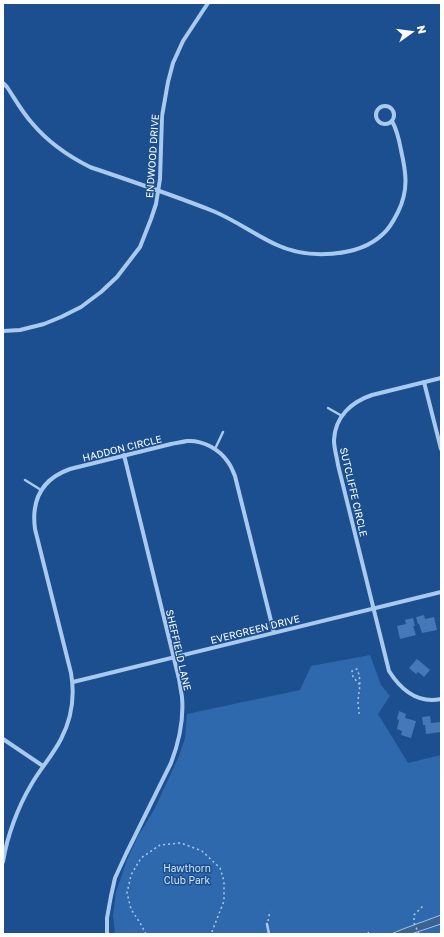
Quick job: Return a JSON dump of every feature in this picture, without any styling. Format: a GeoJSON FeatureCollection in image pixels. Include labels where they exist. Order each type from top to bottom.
{"type":"FeatureCollection","features":[{"type":"Feature","properties":{"kind":"street","name":"ENDWOOD DRIVE"},"geometry":{"type":"LineString","coordinates":[[3,331],[20,330],[44,324],[81,307],[101,292],[117,277],[140,247],[156,204],[160,178],[162,116],[173,63],[183,41],[208,3]]}},
{"type":"Feature","properties":{"kind":"street"},"geometry":{"type":"LineString","coordinates":[[3,83],[31,122],[42,133],[55,145],[90,167],[222,215],[278,246],[305,253],[335,254],[350,251],[374,241],[383,234],[391,224],[404,198],[406,172],[397,130],[392,121],[394,115],[392,109],[386,106],[380,107],[375,115],[379,122],[381,124],[387,124],[392,121]]}},
{"type":"Feature","properties":{"kind":"street","name":"SUTCLIFFE CIRCLE"},"geometry":{"type":"LineString","coordinates":[[441,378],[363,398],[351,406],[342,416],[334,440],[389,671],[402,688],[416,697],[430,700],[441,699]]}},
{"type":"Feature","properties":{"kind":"street"},"geometry":{"type":"LineString","coordinates":[[424,382],[441,449]]}},
{"type":"Feature","properties":{"kind":"street","name":"HADDON CIRCLE"},"geometry":{"type":"LineString","coordinates":[[3,862],[16,817],[31,785],[61,739],[68,722],[72,703],[73,682],[35,529],[34,508],[37,498],[41,490],[51,478],[70,469],[171,444],[188,441],[199,442],[215,448],[228,460],[235,476],[274,633]]}},
{"type":"Feature","properties":{"kind":"street","name":"SHEFFIELD LANE"},"geometry":{"type":"LineString","coordinates":[[107,934],[110,896],[116,878],[126,854],[171,763],[177,747],[181,727],[182,698],[179,679],[124,456]]}},
{"type":"Feature","properties":{"kind":"street","name":"EVERGREEN DRIVE"},"geometry":{"type":"LineString","coordinates":[[73,682],[441,592]]}},
{"type":"Feature","properties":{"kind":"street"},"geometry":{"type":"LineString","coordinates":[[3,739],[43,766]]}},
{"type":"Feature","properties":{"kind":"lane"},"geometry":{"type":"LineString","coordinates":[[328,408],[342,416]]}},
{"type":"Feature","properties":{"kind":"lane"},"geometry":{"type":"LineString","coordinates":[[215,448],[223,432]]}},
{"type":"Feature","properties":{"kind":"lane"},"geometry":{"type":"LineString","coordinates":[[25,480],[41,490]]}},
{"type":"Feature","properties":{"kind":"lane"},"geometry":{"type":"LineString","coordinates":[[267,924],[269,934]]}},
{"type":"Feature","properties":{"kind":"path"},"geometry":{"type":"LineString","coordinates":[[359,714],[358,701],[360,685],[360,676],[357,669],[352,671],[353,677],[360,685]]}},
{"type":"Feature","properties":{"kind":"path"},"geometry":{"type":"LineString","coordinates":[[146,934],[129,904],[127,893],[131,874],[141,858],[160,845],[181,843],[202,851],[220,868],[224,881],[224,901],[212,934]]}},
{"type":"Feature","properties":{"kind":"path"},"geometry":{"type":"LineString","coordinates":[[419,934],[414,923],[414,915],[423,906]]}},
{"type":"Feature","properties":{"kind":"path"},"geometry":{"type":"LineString","coordinates":[[267,924],[270,911]]}},
{"type":"Feature","properties":{"kind":"green space","name":"Hawthorn Club Park"},"geometry":{"type":"Polygon","coordinates":[[[370,655],[381,685],[390,696],[378,714],[408,763],[441,755],[441,934],[115,934],[113,915],[116,892],[127,860],[138,836],[154,810],[179,756],[185,738],[187,714],[300,690],[311,666],[370,655]]]}},
{"type":"Feature","properties":{"kind":"shaded area"},"geometry":{"type":"Polygon","coordinates":[[[441,915],[441,924],[411,934],[391,934],[403,929],[441,915]]]}},
{"type":"Feature","properties":{"kind":"building"},"geometry":{"type":"Polygon","coordinates":[[[424,615],[425,619],[434,617],[437,630],[422,633],[416,617],[424,615]]]}},
{"type":"Feature","properties":{"kind":"building"},"geometry":{"type":"Polygon","coordinates":[[[413,618],[415,626],[413,626],[416,635],[400,639],[397,626],[406,624],[405,620],[413,618]]]}},
{"type":"Feature","properties":{"kind":"building"},"geometry":{"type":"Polygon","coordinates":[[[417,659],[430,670],[424,677],[418,672],[416,674],[409,668],[417,659]]]}},
{"type":"Feature","properties":{"kind":"building"},"geometry":{"type":"Polygon","coordinates":[[[399,711],[406,714],[405,718],[416,721],[411,738],[401,735],[402,731],[397,729],[399,711]]]}},
{"type":"Feature","properties":{"kind":"building"},"geometry":{"type":"Polygon","coordinates":[[[430,716],[431,723],[441,722],[441,732],[426,734],[422,717],[430,716]]]}}]}
